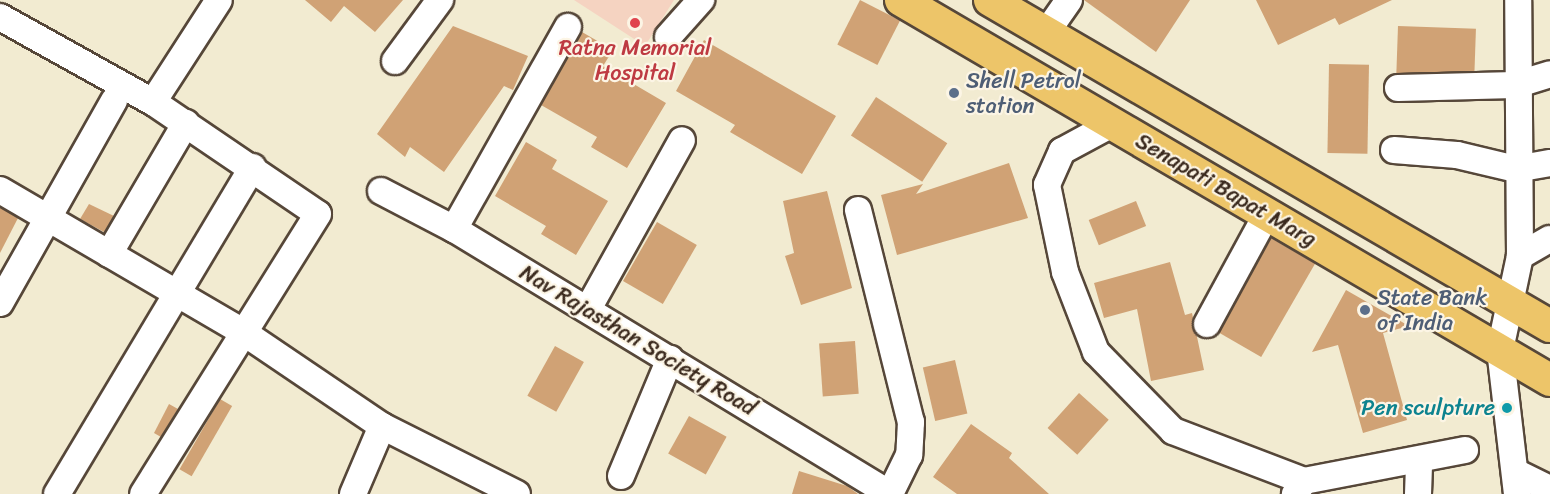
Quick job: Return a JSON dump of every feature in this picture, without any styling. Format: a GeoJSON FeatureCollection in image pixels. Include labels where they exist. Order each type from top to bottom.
{"type":"FeatureCollection","features":[{"type":"Feature","properties":{"kind":"main road","name":"Senapati Bapat Marg"},"geometry":{"type":"LineString","coordinates":[[901,0],[1550,380]]}},
{"type":"Feature","properties":{"kind":"main road","name":"Senapati Bapat Marg"},"geometry":{"type":"LineString","coordinates":[[990,0],[1550,326]]}},
{"type":"Feature","properties":{"kind":"street"},"geometry":{"type":"LineString","coordinates":[[153,102],[219,0]]}},
{"type":"Feature","properties":{"kind":"street"},"geometry":{"type":"LineString","coordinates":[[395,61],[440,0]]}},
{"type":"Feature","properties":{"kind":"street"},"geometry":{"type":"LineString","coordinates":[[668,37],[701,0]]}},
{"type":"Feature","properties":{"kind":"street"},"geometry":{"type":"LineString","coordinates":[[1046,33],[1069,0]]}},
{"type":"Feature","properties":{"kind":"street"},"geometry":{"type":"LineString","coordinates":[[1518,0],[1515,85],[1520,256],[1506,300],[1500,350],[1516,483],[1550,489]]}},
{"type":"Feature","properties":{"kind":"street"},"geometry":{"type":"LineString","coordinates":[[0,17],[153,102],[253,167],[318,214],[143,494]]}},
{"type":"Feature","properties":{"kind":"street"},"geometry":{"type":"LineString","coordinates":[[454,229],[568,27]]}},
{"type":"Feature","properties":{"kind":"street"},"geometry":{"type":"LineString","coordinates":[[1398,88],[1515,85],[1550,74]]}},
{"type":"Feature","properties":{"kind":"street"},"geometry":{"type":"LineString","coordinates":[[0,303],[114,100]]}},
{"type":"Feature","properties":{"kind":"street"},"geometry":{"type":"LineString","coordinates":[[110,254],[186,123]]}},
{"type":"Feature","properties":{"kind":"street"},"geometry":{"type":"LineString","coordinates":[[1112,124],[1062,151],[1047,185],[1065,272],[1096,352],[1173,431],[1299,487],[1465,450]]}},
{"type":"Feature","properties":{"kind":"street"},"geometry":{"type":"LineString","coordinates":[[588,309],[682,140]]}},
{"type":"Feature","properties":{"kind":"street"},"geometry":{"type":"LineString","coordinates":[[1394,150],[1457,155],[1516,169],[1550,163]]}},
{"type":"Feature","properties":{"kind":"street"},"geometry":{"type":"LineString","coordinates":[[57,494],[253,167]]}},
{"type":"Feature","properties":{"kind":"street"},"geometry":{"type":"LineString","coordinates":[[0,190],[243,332],[382,426],[517,494]]}},
{"type":"Feature","properties":{"kind":"street","name":"Nav Rajasthan Society Road"},"geometry":{"type":"LineString","coordinates":[[381,191],[454,229],[890,494]]}},
{"type":"Feature","properties":{"kind":"street"},"geometry":{"type":"LineString","coordinates":[[858,210],[911,422],[909,455],[890,494]]}},
{"type":"Feature","properties":{"kind":"street"},"geometry":{"type":"LineString","coordinates":[[1207,324],[1267,214]]}},
{"type":"Feature","properties":{"kind":"street"},"geometry":{"type":"LineString","coordinates":[[1520,256],[1550,239]]}},
{"type":"Feature","properties":{"kind":"street"},"geometry":{"type":"LineString","coordinates":[[621,476],[670,359]]}},
{"type":"Feature","properties":{"kind":"street"},"geometry":{"type":"LineString","coordinates":[[352,494],[382,426]]}},
{"type":"Feature","properties":{"kind":"street"},"geometry":{"type":"LineString","coordinates":[[1418,494],[1419,460]]}},
{"type":"Feature","properties":{"kind":"shaded area","name":"Ratna Memorial Hospital"},"geometry":{"type":"Polygon","coordinates":[[[574,0],[674,0],[645,46],[574,0]]]}},
{"type":"Feature","properties":{"kind":"building"},"geometry":{"type":"Polygon","coordinates":[[[305,0],[403,0],[375,32],[344,6],[331,22],[305,0]]]}},
{"type":"Feature","properties":{"kind":"building"},"geometry":{"type":"Polygon","coordinates":[[[860,0],[900,20],[877,65],[837,45],[860,0]]]}},
{"type":"Feature","properties":{"kind":"building"},"geometry":{"type":"Polygon","coordinates":[[[1084,0],[1190,0],[1156,52],[1084,0]]]}},
{"type":"Feature","properties":{"kind":"building"},"geometry":{"type":"Polygon","coordinates":[[[1256,0],[1392,0],[1339,25],[1335,18],[1278,45],[1256,0]]]}},
{"type":"Feature","properties":{"kind":"building"},"geometry":{"type":"Polygon","coordinates":[[[453,26],[528,56],[513,90],[504,86],[444,172],[410,147],[405,157],[377,134],[453,26]]]}},
{"type":"Feature","properties":{"kind":"building"},"geometry":{"type":"Polygon","coordinates":[[[1398,26],[1476,29],[1474,76],[1396,73],[1398,26]]]}},
{"type":"Feature","properties":{"kind":"building"},"geometry":{"type":"Polygon","coordinates":[[[582,32],[613,50],[603,66],[666,103],[627,168],[591,147],[597,137],[541,105],[582,32]]]}},
{"type":"Feature","properties":{"kind":"building"},"geometry":{"type":"Polygon","coordinates":[[[704,40],[836,116],[802,174],[730,132],[735,125],[676,91],[704,40]]]}},
{"type":"Feature","properties":{"kind":"building"},"geometry":{"type":"Polygon","coordinates":[[[1329,64],[1369,65],[1367,154],[1327,153],[1329,64]]]}},
{"type":"Feature","properties":{"kind":"building"},"geometry":{"type":"Polygon","coordinates":[[[876,97],[947,143],[922,182],[851,136],[876,97]]]}},
{"type":"Feature","properties":{"kind":"building"},"geometry":{"type":"Polygon","coordinates":[[[526,142],[557,160],[552,169],[608,201],[576,255],[541,234],[546,226],[495,196],[526,142]]]}},
{"type":"Feature","properties":{"kind":"building"},"geometry":{"type":"Polygon","coordinates":[[[1009,163],[1028,218],[897,255],[881,195],[923,184],[916,194],[1009,163]]]}},
{"type":"Feature","properties":{"kind":"building"},"geometry":{"type":"Polygon","coordinates":[[[827,191],[852,288],[801,305],[785,256],[794,253],[783,201],[827,191]]]}},
{"type":"Feature","properties":{"kind":"building"},"geometry":{"type":"Polygon","coordinates":[[[1136,201],[1146,226],[1099,245],[1089,220],[1136,201]]]}},
{"type":"Feature","properties":{"kind":"building"},"geometry":{"type":"Polygon","coordinates":[[[89,204],[114,216],[104,232],[80,219],[89,204]]]}},
{"type":"Feature","properties":{"kind":"building"},"geometry":{"type":"Polygon","coordinates":[[[0,207],[18,218],[0,253],[0,207]]]}},
{"type":"Feature","properties":{"kind":"building"},"geometry":{"type":"Polygon","coordinates":[[[657,222],[697,245],[663,304],[623,281],[657,222]]]}},
{"type":"Feature","properties":{"kind":"building"},"geometry":{"type":"Polygon","coordinates":[[[1271,238],[1315,264],[1261,357],[1217,332],[1271,238]]]}},
{"type":"Feature","properties":{"kind":"building"},"geometry":{"type":"Polygon","coordinates":[[[1170,262],[1185,315],[1192,313],[1204,370],[1151,381],[1137,309],[1104,318],[1094,283],[1170,262]]]}},
{"type":"Feature","properties":{"kind":"building"},"geometry":{"type":"Polygon","coordinates":[[[1346,290],[1409,326],[1383,333],[1407,420],[1363,433],[1338,345],[1312,352],[1346,290]]]}},
{"type":"Feature","properties":{"kind":"building"},"geometry":{"type":"Polygon","coordinates":[[[855,341],[859,394],[823,396],[819,344],[855,341]]]}},
{"type":"Feature","properties":{"kind":"building"},"geometry":{"type":"Polygon","coordinates":[[[555,346],[584,362],[556,412],[527,396],[555,346]]]}},
{"type":"Feature","properties":{"kind":"building"},"geometry":{"type":"Polygon","coordinates":[[[955,360],[967,414],[935,421],[923,367],[955,360]]]}},
{"type":"Feature","properties":{"kind":"building"},"geometry":{"type":"Polygon","coordinates":[[[1079,393],[1109,420],[1077,455],[1048,428],[1079,393]]]}},
{"type":"Feature","properties":{"kind":"building"},"geometry":{"type":"Polygon","coordinates":[[[220,399],[232,406],[192,476],[180,469],[220,399]]]}},
{"type":"Feature","properties":{"kind":"building"},"geometry":{"type":"Polygon","coordinates":[[[169,404],[178,409],[161,437],[154,433],[169,404]]]}},
{"type":"Feature","properties":{"kind":"building"},"geometry":{"type":"Polygon","coordinates":[[[689,416],[727,437],[706,474],[668,454],[689,416]]]}},
{"type":"Feature","properties":{"kind":"building"},"geometry":{"type":"Polygon","coordinates":[[[971,424],[1012,453],[1009,458],[1049,494],[957,494],[933,477],[971,424]]]}},
{"type":"Feature","properties":{"kind":"building"},"geometry":{"type":"Polygon","coordinates":[[[799,471],[847,486],[858,494],[792,494],[799,471]]]}},
{"type":"Feature","properties":{"kind":"place","name":"Ratna Memorial Hospital"},"geometry":{"type":"Point","coordinates":[635,23]}},
{"type":"Feature","properties":{"kind":"place","name":"Shell Petrol station"},"geometry":{"type":"Point","coordinates":[954,93]}},
{"type":"Feature","properties":{"kind":"place","name":"State Bank of India"},"geometry":{"type":"Point","coordinates":[1365,310]}},
{"type":"Feature","properties":{"kind":"place","name":"Pen sculpture"},"geometry":{"type":"Point","coordinates":[1507,408]}}]}
